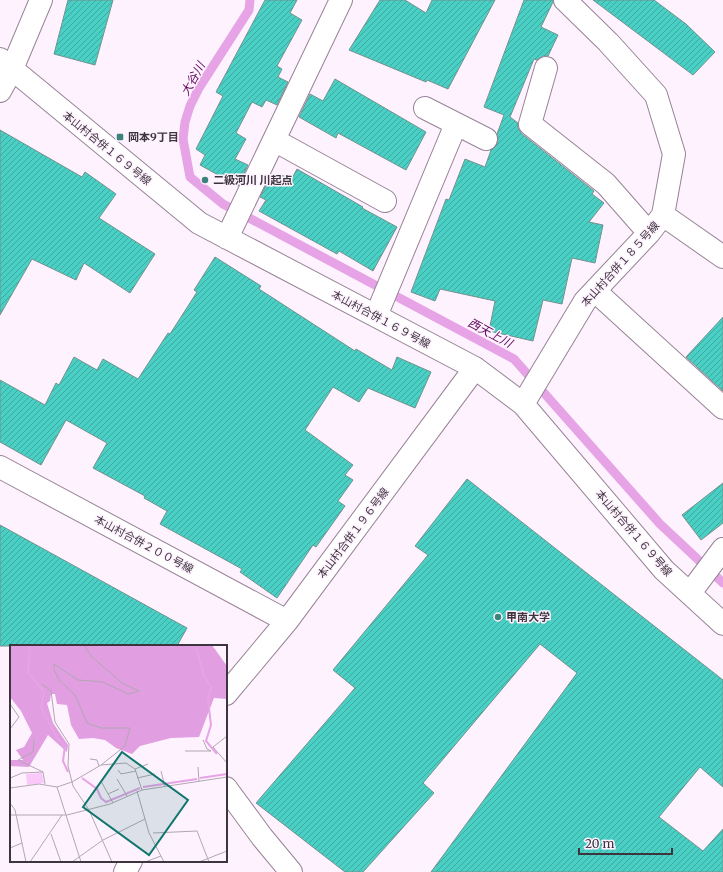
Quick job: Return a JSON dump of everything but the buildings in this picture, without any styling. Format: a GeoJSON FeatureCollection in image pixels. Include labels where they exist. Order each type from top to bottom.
{"type":"FeatureCollection","features":[{"type":"Feature","properties":{"kind":"street"},"geometry":{"type":"LineString","coordinates":[[0,91],[6,64],[42,0]]}},
{"type":"Feature","properties":{"kind":"street"},"geometry":{"type":"LineString","coordinates":[[227,238],[341,0]]}},
{"type":"Feature","properties":{"kind":"street","name":"本山村合併１８５号線"},"geometry":{"type":"LineString","coordinates":[[523,404],[585,301],[663,216],[674,154],[656,96],[608,42],[565,0]]}},
{"type":"Feature","properties":{"kind":"street","name":"本山村合併１６９号線"},"geometry":{"type":"LineString","coordinates":[[6,64],[199,223],[475,368],[523,404],[664,570],[723,624]]}},
{"type":"Feature","properties":{"kind":"street"},"geometry":{"type":"LineString","coordinates":[[546,68],[530,124],[606,184],[649,233]]}},
{"type":"Feature","properties":{"kind":"street"},"geometry":{"type":"LineString","coordinates":[[425,108],[486,139]]}},
{"type":"Feature","properties":{"kind":"street"},"geometry":{"type":"LineString","coordinates":[[376,316],[456,124]]}},
{"type":"Feature","properties":{"kind":"street"},"geometry":{"type":"LineString","coordinates":[[274,140],[385,201]]}},
{"type":"Feature","properties":{"kind":"street"},"geometry":{"type":"LineString","coordinates":[[663,216],[723,257]]}},
{"type":"Feature","properties":{"kind":"street"},"geometry":{"type":"LineString","coordinates":[[595,291],[723,408]]}},
{"type":"Feature","properties":{"kind":"street","name":"本山村合併１９６号線"},"geometry":{"type":"LineString","coordinates":[[227,693],[287,621],[475,368]]}},
{"type":"Feature","properties":{"kind":"street","name":"本山村合併２００号線"},"geometry":{"type":"LineString","coordinates":[[0,466],[287,621]]}},
{"type":"Feature","properties":{"kind":"street"},"geometry":{"type":"LineString","coordinates":[[690,593],[717,557]]}},
{"type":"Feature","properties":{"kind":"street"},"geometry":{"type":"LineString","coordinates":[[227,789],[262,838],[291,872]]}},
{"type":"Feature","properties":{"kind":"street"},"geometry":{"type":"LineString","coordinates":[[125,872],[130,862]]}},
{"type":"Feature","properties":{"kind":"waterway","name":"西天上川"},"geometry":{"type":"LineString","coordinates":[[250,0],[249,10],[199,88],[190,106],[185,122],[183,139],[190,177],[223,204],[514,359],[660,524],[723,583]]}},
{"type":"Feature","properties":{"kind":"place","name":"岡本9丁目"},"geometry":{"type":"Point","coordinates":[120,137]}},
{"type":"Feature","properties":{"kind":"place","name":"二級河川 川起点"},"geometry":{"type":"Point","coordinates":[205,180]}},
{"type":"Feature","properties":{"kind":"place","name":"甲南大学"},"geometry":{"type":"Point","coordinates":[498,617]}},
{"type":"Feature","properties":{"kind":"water label","name":"大谷川"},"geometry":{"type":"Point","coordinates":[193,79]}}]}
